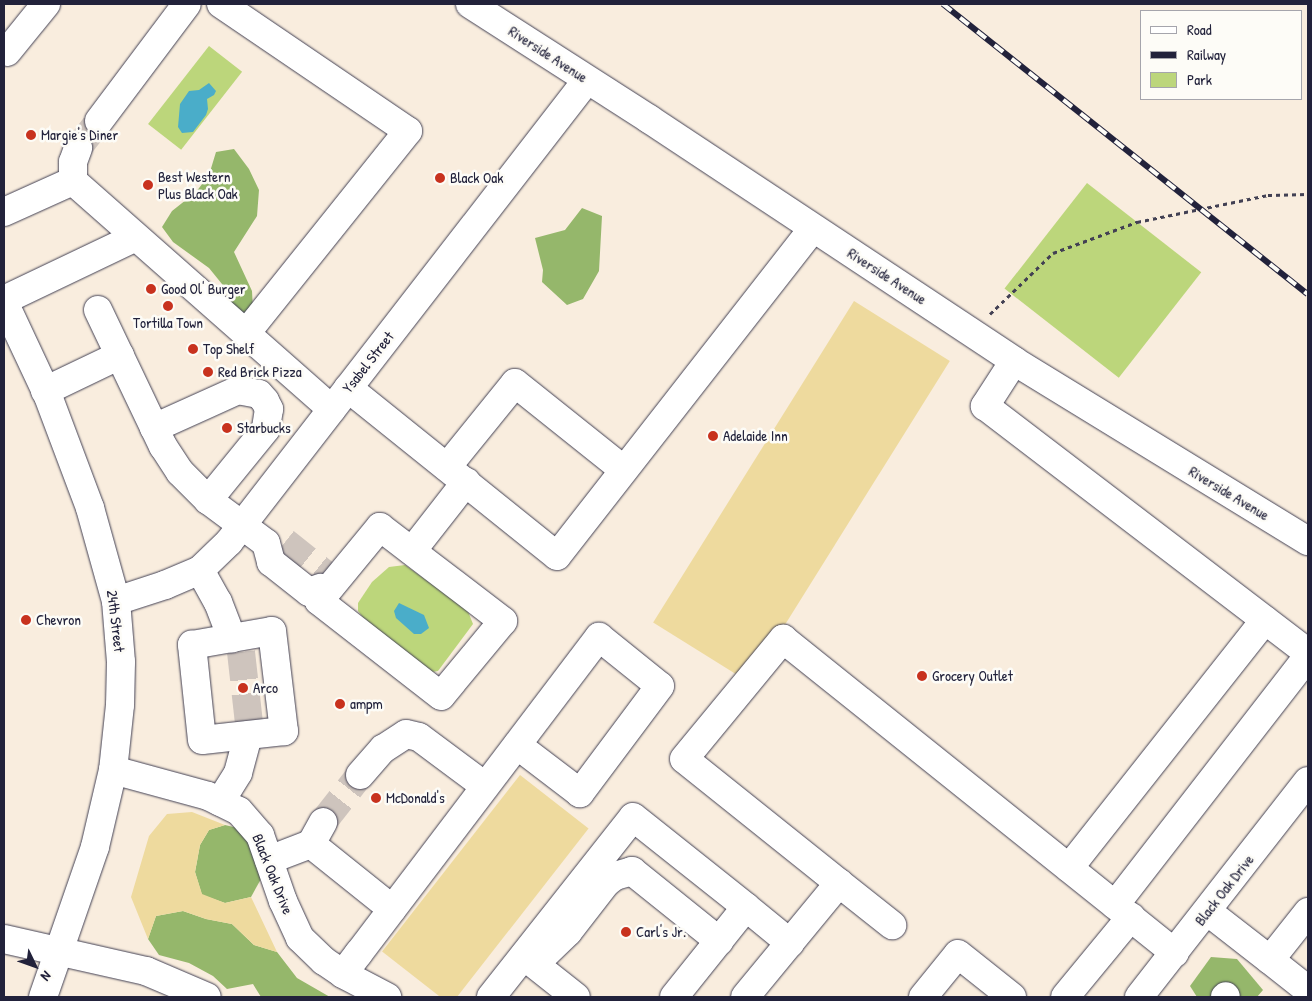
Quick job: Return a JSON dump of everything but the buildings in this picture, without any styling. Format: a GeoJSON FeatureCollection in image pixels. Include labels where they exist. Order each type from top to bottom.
{"type":"FeatureCollection","features":[{"type":"Feature","properties":{"kind":"main road"},"geometry":{"type":"LineString","coordinates":[[7,52],[46,4]]}},
{"type":"Feature","properties":{"kind":"main road"},"geometry":{"type":"LineString","coordinates":[[100,121],[187,4]]}},
{"type":"Feature","properties":{"kind":"main road"},"geometry":{"type":"LineString","coordinates":[[221,4],[408,130],[246,333]]}},
{"type":"Feature","properties":{"kind":"main road","name":"Riverside Avenue"},"geometry":{"type":"LineString","coordinates":[[470,4],[1014,361],[1308,541]]}},
{"type":"Feature","properties":{"kind":"main road","name":"Ysabel Street"},"geometry":{"type":"LineString","coordinates":[[116,601],[165,585],[200,570],[228,542],[588,80]]}},
{"type":"Feature","properties":{"kind":"main road"},"geometry":{"type":"LineString","coordinates":[[73,181],[74,162],[78,148]]}},
{"type":"Feature","properties":{"kind":"main road"},"geometry":{"type":"LineString","coordinates":[[73,181],[246,333],[340,398],[456,474],[557,556],[813,228]]}},
{"type":"Feature","properties":{"kind":"main road"},"geometry":{"type":"LineString","coordinates":[[4,212],[73,181]]}},
{"type":"Feature","properties":{"kind":"main road"},"geometry":{"type":"LineString","coordinates":[[4,301],[136,237]]}},
{"type":"Feature","properties":{"kind":"main road","name":"24th Street"},"geometry":{"type":"LineString","coordinates":[[4,301],[45,391],[90,508],[116,601],[121,662],[120,706],[113,770],[95,847],[43,997]]}},
{"type":"Feature","properties":{"kind":"main road"},"geometry":{"type":"LineString","coordinates":[[98,310],[154,428],[180,472],[208,500],[243,524],[276,542],[271,562],[309,592],[323,584],[380,527],[503,621],[440,696],[320,600],[323,584]]}},
{"type":"Feature","properties":{"kind":"main road"},"geometry":{"type":"LineString","coordinates":[[45,391],[120,356]]}},
{"type":"Feature","properties":{"kind":"main road"},"geometry":{"type":"LineString","coordinates":[[1014,361],[985,406],[1308,655],[1123,911],[1065,997]]}},
{"type":"Feature","properties":{"kind":"main road"},"geometry":{"type":"LineString","coordinates":[[412,551],[456,474],[514,383],[624,470]]}},
{"type":"Feature","properties":{"kind":"main road"},"geometry":{"type":"LineString","coordinates":[[154,428],[238,390],[259,394],[265,401],[269,409],[266,429],[208,500]]}},
{"type":"Feature","properties":{"kind":"main road"},"geometry":{"type":"LineString","coordinates":[[200,570],[238,643]]}},
{"type":"Feature","properties":{"kind":"main road"},"geometry":{"type":"LineString","coordinates":[[1069,868],[1265,620]]}},
{"type":"Feature","properties":{"kind":"main road"},"geometry":{"type":"LineString","coordinates":[[272,631],[284,731],[249,731],[202,740],[192,645],[238,643],[272,631]]}},
{"type":"Feature","properties":{"kind":"main road"},"geometry":{"type":"LineString","coordinates":[[343,974],[599,637],[660,686],[580,793],[517,745]]}},
{"type":"Feature","properties":{"kind":"main road"},"geometry":{"type":"LineString","coordinates":[[892,925],[684,759],[783,639],[1175,953]]}},
{"type":"Feature","properties":{"kind":"main road"},"geometry":{"type":"LineString","coordinates":[[220,802],[238,773],[249,731]]}},
{"type":"Feature","properties":{"kind":"main road"},"geometry":{"type":"LineString","coordinates":[[360,775],[383,749],[406,734],[419,736],[485,786]]}},
{"type":"Feature","properties":{"kind":"main road","name":"Black Oak Drive"},"geometry":{"type":"LineString","coordinates":[[113,770],[208,796],[239,811],[260,835],[283,902],[300,938],[324,961],[343,974],[388,997]]}},
{"type":"Feature","properties":{"kind":"main road","name":"Black Oak Drive"},"geometry":{"type":"LineString","coordinates":[[1139,997],[1308,782]]}},
{"type":"Feature","properties":{"kind":"main road"},"geometry":{"type":"LineString","coordinates":[[529,960],[633,817],[790,943]]}},
{"type":"Feature","properties":{"kind":"main road"},"geometry":{"type":"LineString","coordinates":[[269,860],[317,833],[392,909]]}},
{"type":"Feature","properties":{"kind":"main road"},"geometry":{"type":"LineString","coordinates":[[491,997],[529,960],[568,932],[606,883],[615,876],[632,871],[719,941]]}},
{"type":"Feature","properties":{"kind":"main road"},"geometry":{"type":"LineString","coordinates":[[745,997],[839,883]]}},
{"type":"Feature","properties":{"kind":"main road"},"geometry":{"type":"LineString","coordinates":[[674,997],[746,907]]}},
{"type":"Feature","properties":{"kind":"main road"},"geometry":{"type":"LineString","coordinates":[[1207,911],[1308,990]]}},
{"type":"Feature","properties":{"kind":"main road"},"geometry":{"type":"LineString","coordinates":[[1270,960],[1308,912]]}},
{"type":"Feature","properties":{"kind":"main road"},"geometry":{"type":"LineString","coordinates":[[4,938],[146,971],[208,997]]}},
{"type":"Feature","properties":{"kind":"main road"},"geometry":{"type":"LineString","coordinates":[[923,997],[958,954],[1012,997]]}},
{"type":"Feature","properties":{"kind":"main road"},"geometry":{"type":"LineString","coordinates":[[529,960],[576,997]]}},
{"type":"Feature","properties":{"kind":"path"},"geometry":{"type":"LineString","coordinates":[[972,333],[1019,284],[1053,253],[1138,222],[1268,195],[1308,194]]}},
{"type":"Feature","properties":{"kind":"green space"},"geometry":{"type":"Polygon","coordinates":[[[209,46],[242,72],[181,150],[148,124],[209,46]]]}},
{"type":"Feature","properties":{"kind":"green space"},"geometry":{"type":"Polygon","coordinates":[[[234,149],[249,169],[259,190],[257,216],[234,252],[252,291],[253,310],[237,315],[222,284],[209,268],[173,242],[162,227],[172,211],[196,192],[209,175],[216,152],[234,149]]]}},
{"type":"Feature","properties":{"kind":"green space"},"geometry":{"type":"Polygon","coordinates":[[[1087,183],[1201,272],[1119,378],[1005,289],[1087,183]]]}},
{"type":"Feature","properties":{"kind":"green space"},"geometry":{"type":"Polygon","coordinates":[[[582,208],[602,216],[599,271],[583,299],[567,305],[542,282],[543,270],[535,238],[565,230],[582,208]]]}},
{"type":"Feature","properties":{"kind":"green space"},"geometry":{"type":"Polygon","coordinates":[[[405,565],[467,609],[473,624],[438,671],[426,673],[367,623],[358,611],[358,603],[372,582],[389,567],[405,565]]]}},
{"type":"Feature","properties":{"kind":"green space"},"geometry":{"type":"Polygon","coordinates":[[[225,825],[246,830],[261,879],[251,897],[225,903],[202,895],[195,872],[200,845],[209,830],[225,825]]]}},
{"type":"Feature","properties":{"kind":"green space"},"geometry":{"type":"Polygon","coordinates":[[[183,911],[206,919],[232,924],[254,945],[277,952],[297,978],[330,997],[261,997],[253,984],[227,989],[213,976],[189,963],[159,955],[148,939],[156,916],[183,911]]]}},
{"type":"Feature","properties":{"kind":"green space"},"geometry":{"type":"Polygon","coordinates":[[[1211,957],[1237,959],[1263,990],[1257,997],[1197,997],[1190,986],[1211,957]]]}},
{"type":"Feature","properties":{"kind":"sand"},"geometry":{"type":"Polygon","coordinates":[[[854,301],[950,361],[749,682],[653,622],[854,301]]]}},
{"type":"Feature","properties":{"kind":"sand"},"geometry":{"type":"Polygon","coordinates":[[[520,775],[589,829],[457,997],[440,997],[382,952],[520,775]]]}},
{"type":"Feature","properties":{"kind":"sand"},"geometry":{"type":"Polygon","coordinates":[[[192,812],[225,825],[209,830],[200,845],[195,872],[202,894],[225,903],[251,897],[277,952],[254,945],[232,924],[206,919],[183,911],[156,916],[148,939],[131,897],[149,836],[167,814],[192,812]]]}},
{"type":"Feature","properties":{"kind":"water"},"geometry":{"type":"Polygon","coordinates":[[[209,83],[216,91],[214,95],[207,99],[208,109],[206,115],[193,132],[182,133],[178,127],[180,104],[189,91],[199,90],[209,83]]]}},
{"type":"Feature","properties":{"kind":"water"},"geometry":{"type":"Polygon","coordinates":[[[399,603],[424,615],[429,628],[421,634],[414,634],[396,618],[394,611],[399,603]]]}},
{"type":"Feature","properties":{"kind":"tunnel"},"geometry":{"type":"LineString","coordinates":[[78,148],[99,121]]}},
{"type":"Feature","properties":{"kind":"tunnel"},"geometry":{"type":"LineString","coordinates":[[285,542],[324,573]]}},
{"type":"Feature","properties":{"kind":"tunnel"},"geometry":{"type":"LineString","coordinates":[[241,652],[249,723]]}},
{"type":"Feature","properties":{"kind":"tunnel"},"geometry":{"type":"LineString","coordinates":[[323,822],[360,775]]}},
{"type":"Feature","properties":{"kind":"railway"},"geometry":{"type":"LineString","coordinates":[[943,4],[1308,294]]}},
{"type":"Feature","properties":{"kind":"place","name":"Margie's Diner"},"geometry":{"type":"Point","coordinates":[31,135]}},
{"type":"Feature","properties":{"kind":"place","name":"Black Oak"},"geometry":{"type":"Point","coordinates":[440,178]}},
{"type":"Feature","properties":{"kind":"place","name":"Best Western Plus Black Oak"},"geometry":{"type":"Point","coordinates":[148,185]}},
{"type":"Feature","properties":{"kind":"place","name":"Good Ol' Burger"},"geometry":{"type":"Point","coordinates":[151,289]}},
{"type":"Feature","properties":{"kind":"place","name":"Tortilla Town"},"geometry":{"type":"Point","coordinates":[168,306]}},
{"type":"Feature","properties":{"kind":"place","name":"Top Shelf"},"geometry":{"type":"Point","coordinates":[193,349]}},
{"type":"Feature","properties":{"kind":"place","name":"Red Brick Pizza"},"geometry":{"type":"Point","coordinates":[208,372]}},
{"type":"Feature","properties":{"kind":"place","name":"Starbucks"},"geometry":{"type":"Point","coordinates":[227,428]}},
{"type":"Feature","properties":{"kind":"place","name":"Adelaide Inn"},"geometry":{"type":"Point","coordinates":[713,436]}},
{"type":"Feature","properties":{"kind":"place","name":"Chevron"},"geometry":{"type":"Point","coordinates":[26,620]}},
{"type":"Feature","properties":{"kind":"place","name":"Grocery Outlet"},"geometry":{"type":"Point","coordinates":[922,676]}},
{"type":"Feature","properties":{"kind":"place","name":"Arco"},"geometry":{"type":"Point","coordinates":[243,688]}},
{"type":"Feature","properties":{"kind":"place","name":"ampm"},"geometry":{"type":"Point","coordinates":[340,704]}},
{"type":"Feature","properties":{"kind":"place","name":"McDonald's"},"geometry":{"type":"Point","coordinates":[376,798]}},
{"type":"Feature","properties":{"kind":"place","name":"Carl's Jr."},"geometry":{"type":"Point","coordinates":[626,932]}}]}
